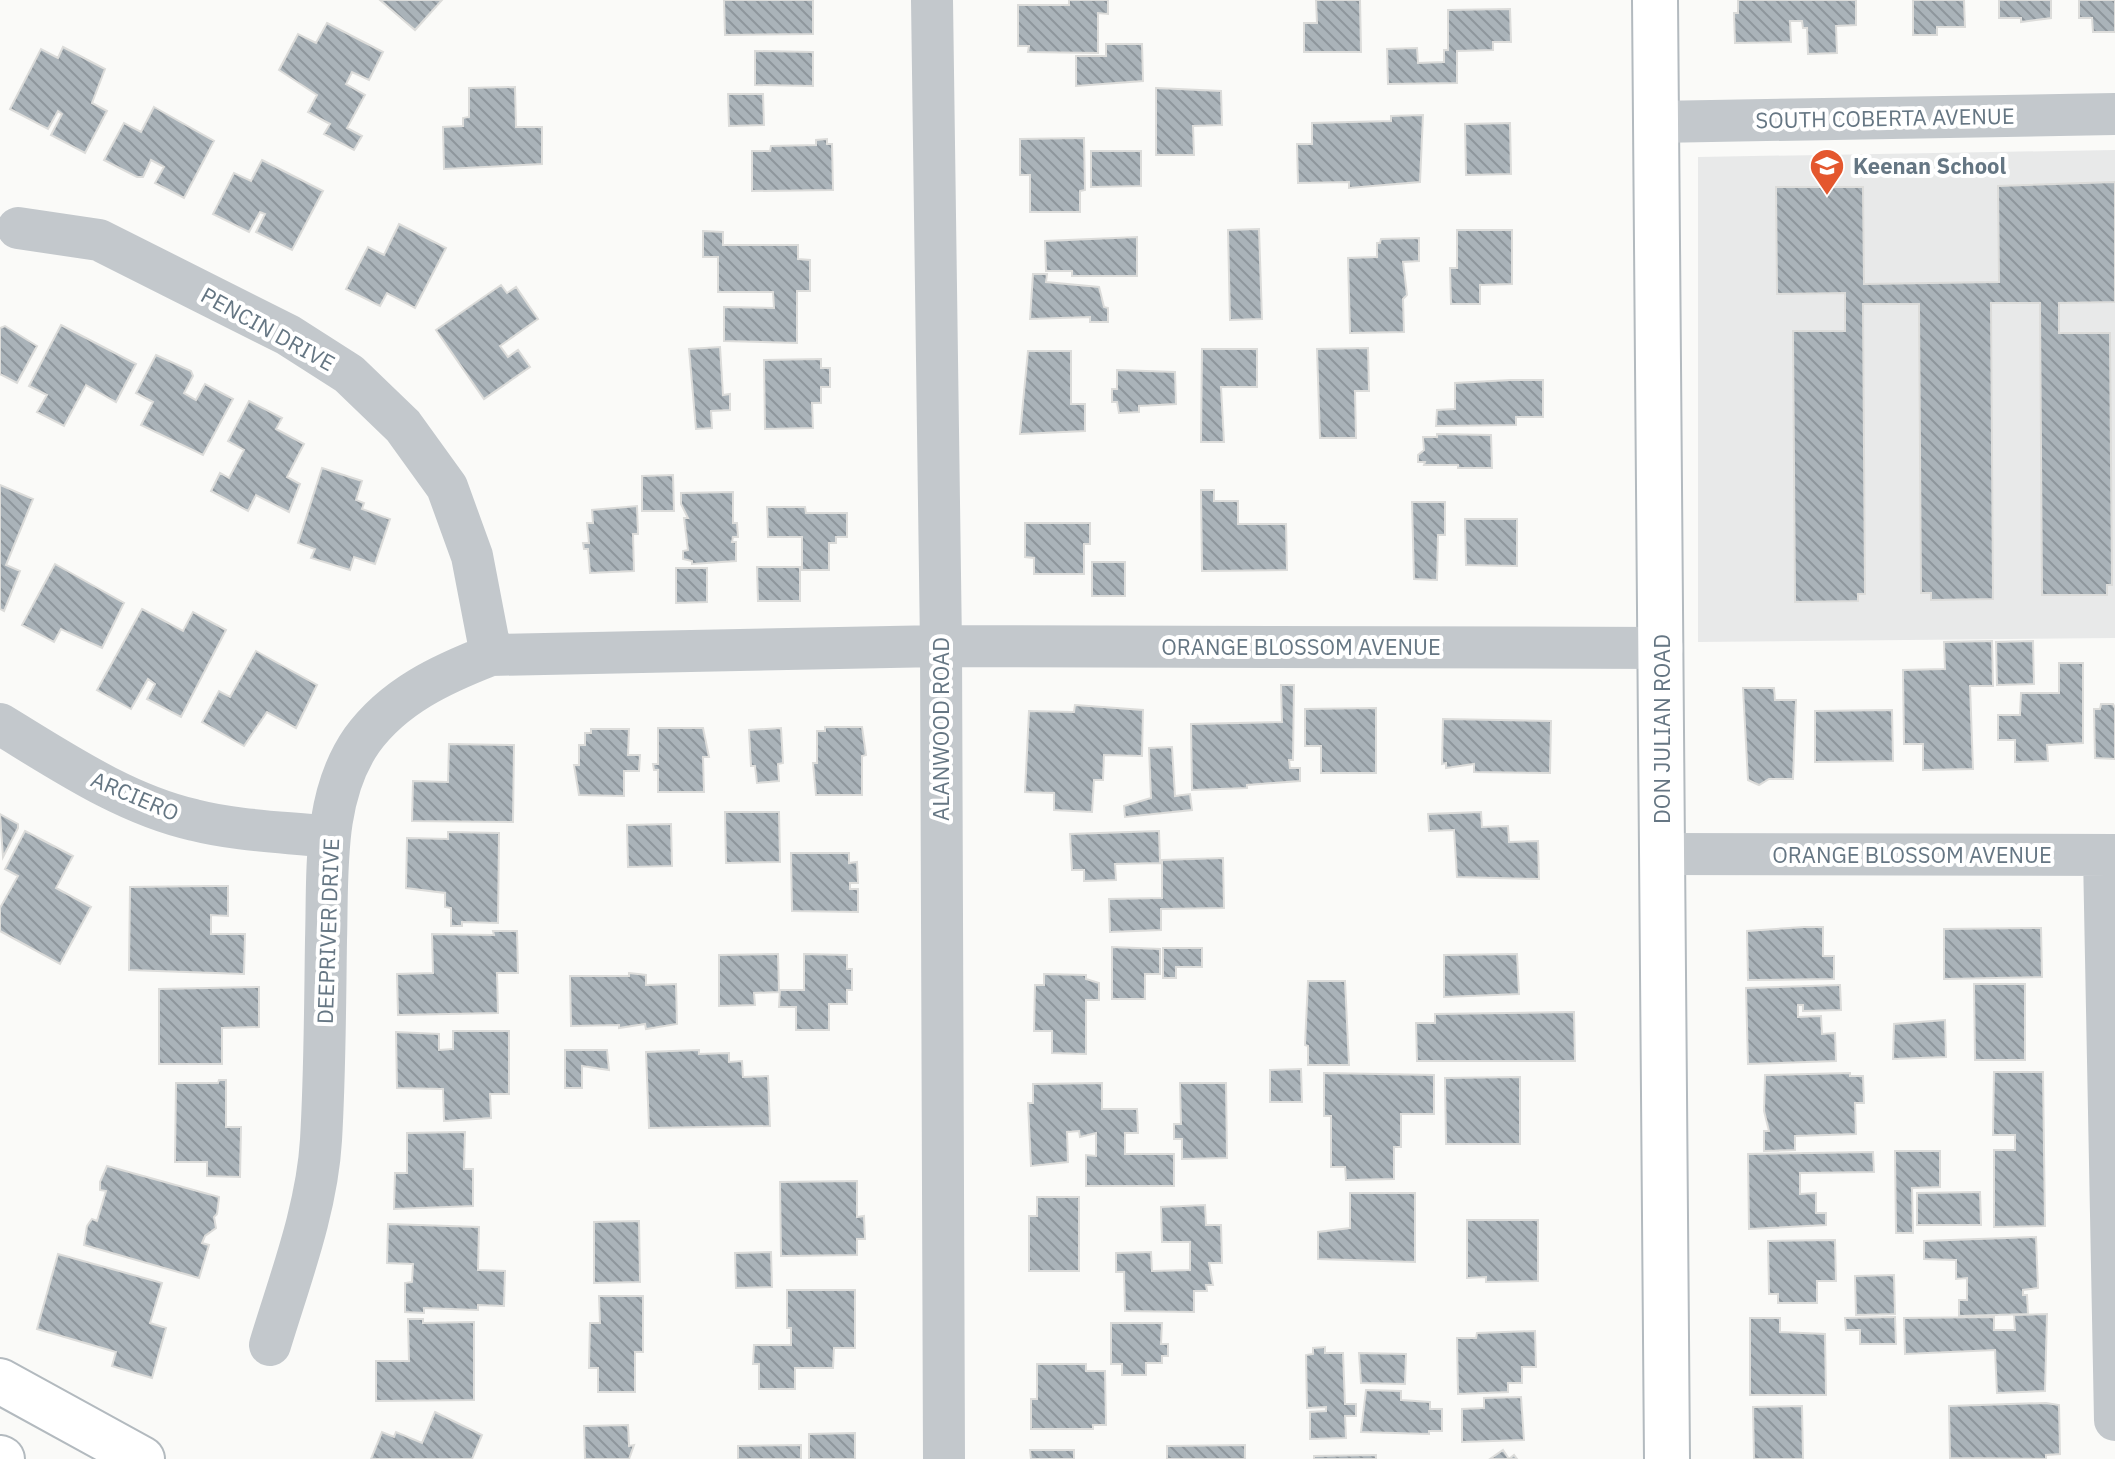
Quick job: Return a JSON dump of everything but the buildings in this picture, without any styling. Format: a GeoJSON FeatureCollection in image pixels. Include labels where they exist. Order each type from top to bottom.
{"type":"FeatureCollection","features":[{"type":"Feature","properties":{"kind":"street","name":"ALANWOOD ROAD"},"geometry":{"type":"LineString","coordinates":[[932,0],[941,646],[944,1459]]}},
{"type":"Feature","properties":{"kind":"street","name":"DON JULIAN ROAD"},"geometry":{"type":"LineString","coordinates":[[1655,0],[1667,1459]]}},
{"type":"Feature","properties":{"kind":"street","name":"SOUTH COBERTA AVENUE"},"geometry":{"type":"LineString","coordinates":[[1656,122],[2115,114]]}},
{"type":"Feature","properties":{"kind":"street","name":"PENCIN DRIVE"},"geometry":{"type":"LineString","coordinates":[[18,228],[99,240],[288,335],[349,374],[403,426],[447,487],[472,556],[491,655]]}},
{"type":"Feature","properties":{"kind":"street","name":"ORANGE BLOSSOM AVENUE"},"geometry":{"type":"LineString","coordinates":[[941,646],[1662,648]]}},
{"type":"Feature","properties":{"kind":"street","name":"DEEPRIVER DRIVE"},"geometry":{"type":"LineString","coordinates":[[270,1345],[307,1220],[321,1143],[329,837],[341,784],[362,741],[395,705],[439,675],[491,655],[941,646]]}},
{"type":"Feature","properties":{"kind":"street","name":"ARCIERO"},"geometry":{"type":"LineString","coordinates":[[0,724],[77,771],[151,806],[195,821],[329,837]]}},
{"type":"Feature","properties":{"kind":"street","name":"ORANGE BLOSSOM AVENUE"},"geometry":{"type":"LineString","coordinates":[[1662,854],[2110,855]]}},
{"type":"Feature","properties":{"kind":"street"},"geometry":{"type":"LineString","coordinates":[[2110,855],[2115,1420]]}},
{"type":"Feature","properties":{"kind":"street"},"geometry":{"type":"LineString","coordinates":[[0,1381],[142,1459]]}},
{"type":"Feature","properties":{"kind":"shaded area"},"geometry":{"type":"Polygon","coordinates":[[[2115,150],[2115,638],[1698,642],[1698,157],[2115,150]]]}},
{"type":"Feature","properties":{"kind":"place","name":"Keenan School"},"geometry":{"type":"Point","coordinates":[1827,197]}}]}
